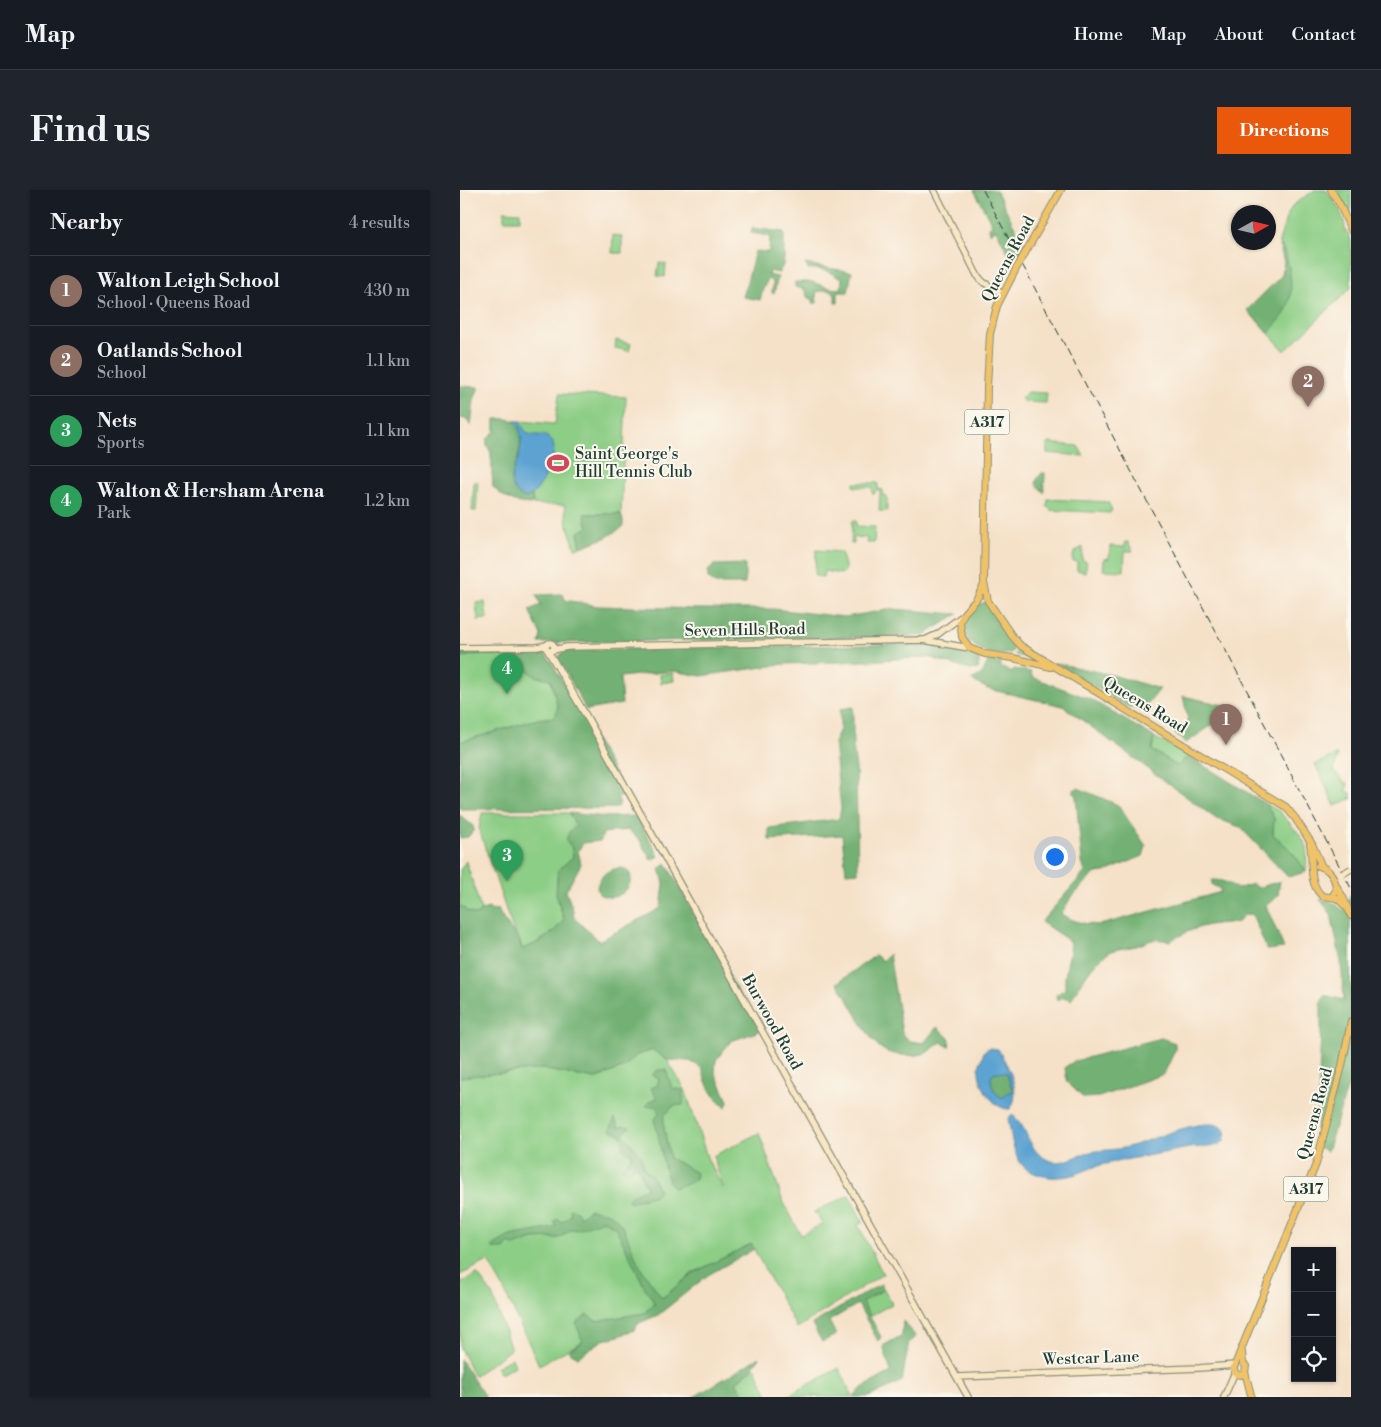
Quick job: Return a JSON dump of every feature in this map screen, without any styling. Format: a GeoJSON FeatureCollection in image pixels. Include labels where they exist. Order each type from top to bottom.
{"type":"FeatureCollection","features":[{"type":"Feature","properties":{"kind":"main road","name":"Queens Road"},"geometry":{"type":"LineString","coordinates":[[984,583],[988,362],[992,323],[1003,294],[1060,190]]}},
{"type":"Feature","properties":{"kind":"main road"},"geometry":{"type":"LineString","coordinates":[[1331,190],[1351,230]]}},
{"type":"Feature","properties":{"kind":"main road","name":"A317"},"geometry":{"type":"LineString","coordinates":[[961,617],[976,600],[984,583]]}},
{"type":"Feature","properties":{"kind":"main road","name":"A317"},"geometry":{"type":"LineString","coordinates":[[984,583],[988,601],[1015,640]]}},
{"type":"Feature","properties":{"kind":"main road"},"geometry":{"type":"LineString","coordinates":[[976,600],[988,601]]}},
{"type":"Feature","properties":{"kind":"main road"},"geometry":{"type":"LineString","coordinates":[[961,617],[960,631],[969,648]]}},
{"type":"Feature","properties":{"kind":"main road","name":"Queens Road"},"geometry":{"type":"LineString","coordinates":[[1015,640],[1039,662]]}},
{"type":"Feature","properties":{"kind":"main road"},"geometry":{"type":"LineString","coordinates":[[1006,657],[1015,652],[1017,646],[1015,640]]}},
{"type":"Feature","properties":{"kind":"main road","name":"A317"},"geometry":{"type":"LineString","coordinates":[[969,648],[985,654],[1006,657]]}},
{"type":"Feature","properties":{"kind":"main road","name":"Queens Road"},"geometry":{"type":"LineString","coordinates":[[1006,657],[1039,662],[1057,669],[1276,800],[1290,812],[1310,841],[1322,867]]}},
{"type":"Feature","properties":{"kind":"main road"},"geometry":{"type":"LineString","coordinates":[[1310,841],[1313,884],[1318,893],[1326,898],[1339,899],[1351,916]]}},
{"type":"Feature","properties":{"kind":"main road"},"geometry":{"type":"LineString","coordinates":[[1312,871],[1316,867],[1322,867],[1329,872],[1343,897],[1346,908]]}},
{"type":"Feature","properties":{"kind":"main road"},"geometry":{"type":"LineString","coordinates":[[1332,897],[1336,890],[1336,885]]}},
{"type":"Feature","properties":{"kind":"main road","name":"Queens Road"},"geometry":{"type":"LineString","coordinates":[[1236,1371],[1242,1350],[1316,1164],[1342,1066],[1351,1021]]}},
{"type":"Feature","properties":{"kind":"main road","name":"A317"},"geometry":{"type":"LineString","coordinates":[[1236,1371],[1251,1396]]}},
{"type":"Feature","properties":{"kind":"main road","name":"A317"},"geometry":{"type":"LineString","coordinates":[[1236,1371],[1251,1396]]}},
{"type":"Feature","properties":{"kind":"street"},"geometry":{"type":"LineString","coordinates":[[934,190],[977,275],[983,282],[1003,294]]}},
{"type":"Feature","properties":{"kind":"street","name":"Seven Hills Road"},"geometry":{"type":"LineString","coordinates":[[923,640],[938,634],[961,617]]}},
{"type":"Feature","properties":{"kind":"street","name":"Seven Hills Road"},"geometry":{"type":"LineString","coordinates":[[550,648],[923,640],[969,648]]}},
{"type":"Feature","properties":{"kind":"street"},"geometry":{"type":"LineString","coordinates":[[460,648],[550,648]]}},
{"type":"Feature","properties":{"kind":"street","name":"Burwood Road"},"geometry":{"type":"LineString","coordinates":[[550,648],[554,660],[968,1397]]}},
{"type":"Feature","properties":{"kind":"street"},"geometry":{"type":"LineString","coordinates":[[1329,872],[1341,874],[1351,869]]}},
{"type":"Feature","properties":{"kind":"street"},"geometry":{"type":"LineString","coordinates":[[1336,885],[1341,874]]}},
{"type":"Feature","properties":{"kind":"street","name":"Westcar Lane"},"geometry":{"type":"LineString","coordinates":[[957,1377],[1236,1371]]}},
{"type":"Feature","properties":{"kind":"street","name":"Queens Road"},"geometry":{"type":"LineString","coordinates":[[1224,1397],[1236,1371]]}},
{"type":"Feature","properties":{"kind":"green space"},"geometry":{"type":"Polygon","coordinates":[[[974,190],[996,190],[1025,247],[1015,265],[996,230],[990,233],[989,228],[992,224],[974,190]]]}},
{"type":"Feature","properties":{"kind":"green space"},"geometry":{"type":"Polygon","coordinates":[[[1315,190],[1326,190],[1344,220],[1345,231],[1349,234],[1351,241],[1351,288],[1285,351],[1247,310],[1282,275],[1284,262],[1279,242],[1286,218],[1293,205],[1315,190]]]}},
{"type":"Feature","properties":{"kind":"green space"},"geometry":{"type":"Polygon","coordinates":[[[1336,190],[1351,190],[1351,217],[1336,190]]]}},
{"type":"Feature","properties":{"kind":"green space"},"geometry":{"type":"Polygon","coordinates":[[[504,211],[520,212],[520,220],[504,220],[504,211]]]}},
{"type":"Feature","properties":{"kind":"green space"},"geometry":{"type":"Polygon","coordinates":[[[752,228],[784,232],[783,265],[779,273],[769,271],[768,275],[778,277],[774,294],[772,293],[773,282],[768,279],[760,300],[743,297],[755,251],[769,252],[770,236],[751,233],[752,228]]]}},
{"type":"Feature","properties":{"kind":"green space"},"geometry":{"type":"Polygon","coordinates":[[[613,235],[622,236],[622,253],[612,253],[613,235]]]}},
{"type":"Feature","properties":{"kind":"green space"},"geometry":{"type":"Polygon","coordinates":[[[1279,242],[1289,266],[1290,295],[1286,311],[1269,333],[1247,310],[1282,275],[1284,262],[1279,242]]]}},
{"type":"Feature","properties":{"kind":"green space"},"geometry":{"type":"Polygon","coordinates":[[[659,263],[666,264],[665,277],[657,276],[659,263]]]}},
{"type":"Feature","properties":{"kind":"green space"},"geometry":{"type":"Polygon","coordinates":[[[805,264],[852,272],[848,292],[838,292],[838,303],[835,303],[835,293],[828,290],[816,292],[817,303],[813,303],[813,299],[808,298],[804,289],[795,287],[795,282],[812,282],[829,288],[841,289],[842,277],[837,277],[824,270],[808,269],[805,264]]]}},
{"type":"Feature","properties":{"kind":"green space"},"geometry":{"type":"Polygon","coordinates":[[[616,340],[631,344],[629,351],[615,348],[616,340]]]}},
{"type":"Feature","properties":{"kind":"green space"},"geometry":{"type":"Polygon","coordinates":[[[460,386],[479,387],[474,400],[471,426],[466,419],[460,418],[460,386]]]}},
{"type":"Feature","properties":{"kind":"green space"},"geometry":{"type":"Polygon","coordinates":[[[1027,392],[1047,393],[1046,403],[1024,402],[1021,398],[1027,392]]]}},
{"type":"Feature","properties":{"kind":"green space","name":"Saint George's Hill Tennis Club"},"geometry":{"type":"Polygon","coordinates":[[[559,394],[626,397],[621,514],[585,514],[588,527],[578,533],[581,547],[575,548],[567,523],[565,505],[518,502],[509,499],[493,487],[491,453],[487,444],[487,439],[495,431],[495,419],[555,424],[559,394]]]}},
{"type":"Feature","properties":{"kind":"green space"},"geometry":{"type":"Polygon","coordinates":[[[495,419],[510,419],[518,425],[521,440],[512,480],[525,498],[532,495],[533,503],[527,504],[511,500],[493,487],[491,453],[487,439],[495,431],[495,419]]]}},
{"type":"Feature","properties":{"kind":"green space"},"geometry":{"type":"Polygon","coordinates":[[[1049,443],[1078,446],[1084,456],[1047,453],[1047,445],[1049,443]]]}},
{"type":"Feature","properties":{"kind":"green space"},"geometry":{"type":"Polygon","coordinates":[[[1042,473],[1045,473],[1044,493],[1036,484],[1037,479],[1042,473]]]}},
{"type":"Feature","properties":{"kind":"green space"},"geometry":{"type":"Polygon","coordinates":[[[474,482],[478,482],[476,511],[472,511],[474,482]]]}},
{"type":"Feature","properties":{"kind":"green space"},"geometry":{"type":"Polygon","coordinates":[[[854,483],[878,483],[878,489],[883,490],[883,496],[887,496],[887,511],[879,511],[880,490],[877,490],[873,495],[872,487],[854,487],[854,483]]]}},
{"type":"Feature","properties":{"kind":"green space"},"geometry":{"type":"Polygon","coordinates":[[[1048,499],[1108,502],[1112,510],[1110,513],[1050,510],[1047,507],[1048,499]]]}},
{"type":"Feature","properties":{"kind":"green space"},"geometry":{"type":"Polygon","coordinates":[[[584,514],[621,514],[623,527],[605,538],[581,547],[578,533],[588,527],[584,514]]]}},
{"type":"Feature","properties":{"kind":"green space"},"geometry":{"type":"Polygon","coordinates":[[[852,521],[856,521],[856,526],[875,527],[874,543],[867,543],[867,538],[854,537],[854,544],[851,544],[852,521]]]}},
{"type":"Feature","properties":{"kind":"green space"},"geometry":{"type":"Polygon","coordinates":[[[1125,542],[1128,542],[1133,551],[1125,551],[1124,571],[1103,570],[1104,559],[1109,558],[1110,546],[1125,547],[1125,542]]]}},
{"type":"Feature","properties":{"kind":"green space"},"geometry":{"type":"Polygon","coordinates":[[[1083,547],[1082,560],[1087,562],[1085,572],[1077,570],[1077,562],[1072,561],[1074,552],[1083,547]]]}},
{"type":"Feature","properties":{"kind":"green space"},"geometry":{"type":"Polygon","coordinates":[[[816,550],[841,552],[845,571],[841,574],[824,571],[823,577],[815,576],[816,550]]]}},
{"type":"Feature","properties":{"kind":"green space"},"geometry":{"type":"Polygon","coordinates":[[[745,564],[745,584],[715,584],[708,578],[708,571],[714,565],[745,564]]]}},
{"type":"Feature","properties":{"kind":"green space"},"geometry":{"type":"Polygon","coordinates":[[[563,594],[565,600],[598,606],[773,609],[845,617],[893,609],[958,614],[923,636],[539,643],[541,635],[529,610],[541,605],[536,595],[563,594]]]}},
{"type":"Feature","properties":{"kind":"green space"},"geometry":{"type":"Polygon","coordinates":[[[485,602],[487,619],[478,620],[476,603],[485,602]]]}},
{"type":"Feature","properties":{"kind":"green space"},"geometry":{"type":"Polygon","coordinates":[[[987,602],[1000,625],[1013,642],[1012,652],[999,654],[984,651],[971,643],[966,637],[964,623],[967,616],[976,603],[987,602]]]}},
{"type":"Feature","properties":{"kind":"green space"},"geometry":{"type":"Polygon","coordinates":[[[927,644],[980,655],[978,669],[970,670],[928,657],[785,664],[701,676],[673,671],[620,677],[622,704],[586,710],[558,657],[565,650],[927,644]]]}},
{"type":"Feature","properties":{"kind":"green space"},"geometry":{"type":"Polygon","coordinates":[[[1019,647],[1039,660],[1039,661],[1015,655],[1019,647]]]}},
{"type":"Feature","properties":{"kind":"green space"},"geometry":{"type":"Polygon","coordinates":[[[533,651],[544,653],[551,661],[627,796],[617,798],[620,803],[617,808],[460,809],[460,742],[538,719],[555,717],[558,708],[551,680],[533,674],[515,656],[479,654],[460,657],[460,653],[533,651]]]}},
{"type":"Feature","properties":{"kind":"green space"},"geometry":{"type":"Polygon","coordinates":[[[479,654],[515,656],[533,674],[551,680],[558,708],[555,717],[538,719],[460,742],[460,657],[479,654]]]}},
{"type":"Feature","properties":{"kind":"green space"},"geometry":{"type":"Polygon","coordinates":[[[989,659],[1002,659],[1000,667],[1011,672],[1014,669],[1031,672],[1032,677],[1090,699],[1154,737],[1152,750],[1177,766],[1188,756],[1266,804],[1274,818],[1273,835],[1292,852],[1306,872],[1288,877],[1240,827],[1215,818],[1063,706],[988,689],[971,680],[982,674],[989,659]]]}},
{"type":"Feature","properties":{"kind":"green space"},"geometry":{"type":"Polygon","coordinates":[[[1056,663],[1112,675],[1160,689],[1143,710],[1128,707],[1056,663]]]}},
{"type":"Feature","properties":{"kind":"green space"},"geometry":{"type":"Polygon","coordinates":[[[673,673],[674,681],[661,683],[660,675],[673,673]]]}},
{"type":"Feature","properties":{"kind":"green space"},"geometry":{"type":"Polygon","coordinates":[[[1183,696],[1237,708],[1186,743],[1175,734],[1188,720],[1183,696]]]}},
{"type":"Feature","properties":{"kind":"green space"},"geometry":{"type":"Polygon","coordinates":[[[853,707],[858,872],[846,873],[842,835],[769,840],[769,828],[839,819],[841,808],[834,743],[840,729],[840,709],[853,707]]]}},
{"type":"Feature","properties":{"kind":"green space"},"geometry":{"type":"Polygon","coordinates":[[[1154,737],[1188,756],[1177,767],[1152,750],[1154,737]]]}},
{"type":"Feature","properties":{"kind":"green space"},"geometry":{"type":"Polygon","coordinates":[[[1338,755],[1334,770],[1344,782],[1348,783],[1346,791],[1351,793],[1351,800],[1335,806],[1315,764],[1338,755]]]}},
{"type":"Feature","properties":{"kind":"green space"},"geometry":{"type":"Polygon","coordinates":[[[1078,788],[1118,805],[1146,846],[1143,856],[1105,872],[1096,873],[1070,899],[1061,914],[1079,922],[1100,925],[1221,892],[1219,888],[1212,885],[1212,880],[1226,882],[1237,889],[1253,884],[1257,888],[1280,881],[1278,895],[1266,906],[1284,948],[1267,950],[1252,914],[1244,915],[1237,923],[1210,925],[1194,929],[1170,941],[1152,940],[1113,951],[1092,967],[1071,1000],[1064,997],[1057,1000],[1056,995],[1065,989],[1065,977],[1071,945],[1068,940],[1041,922],[1085,872],[1082,862],[1076,797],[1073,790],[1078,788]]]}},
{"type":"Feature","properties":{"kind":"green space"},"geometry":{"type":"Polygon","coordinates":[[[1266,804],[1279,811],[1300,835],[1307,847],[1306,872],[1292,852],[1273,835],[1274,818],[1266,804]]]}},
{"type":"Feature","properties":{"kind":"green space"},"geometry":{"type":"Polygon","coordinates":[[[482,813],[569,813],[576,826],[572,848],[573,857],[558,870],[557,895],[564,919],[546,937],[522,949],[520,940],[508,916],[479,829],[482,813]]]}},
{"type":"Feature","properties":{"kind":"green space"},"geometry":{"type":"Polygon","coordinates":[[[569,813],[606,817],[636,816],[659,856],[651,860],[639,839],[628,830],[603,833],[601,841],[583,843],[578,851],[581,864],[566,891],[574,918],[599,941],[661,908],[664,884],[660,868],[666,863],[760,1031],[731,1041],[716,1060],[715,1072],[728,1101],[726,1107],[710,1090],[702,1068],[690,1061],[667,1060],[653,1050],[637,1055],[624,1067],[595,1079],[542,1069],[460,1077],[460,905],[468,912],[476,915],[482,910],[489,908],[491,911],[498,909],[522,949],[540,941],[551,933],[564,919],[556,894],[558,870],[573,857],[572,848],[566,840],[569,832],[576,826],[569,813]]]}},
{"type":"Feature","properties":{"kind":"green space"},"geometry":{"type":"Polygon","coordinates":[[[460,815],[473,826],[474,830],[468,837],[460,838],[460,815]]]}},
{"type":"Feature","properties":{"kind":"green space"},"geometry":{"type":"Polygon","coordinates":[[[466,861],[481,910],[476,915],[468,912],[460,905],[460,870],[466,861]]]}},
{"type":"Feature","properties":{"kind":"green space"},"geometry":{"type":"Polygon","coordinates":[[[620,868],[627,871],[630,876],[628,888],[616,896],[608,897],[599,894],[597,887],[602,876],[608,871],[620,868]]]}},
{"type":"Feature","properties":{"kind":"green space"},"geometry":{"type":"Polygon","coordinates":[[[1350,895],[1351,1077],[1327,1151],[1316,1146],[1321,1002],[1324,995],[1344,1000],[1341,962],[1331,914],[1320,899],[1334,903],[1344,911],[1350,895]]]}},
{"type":"Feature","properties":{"kind":"green space"},"geometry":{"type":"Polygon","coordinates":[[[889,954],[902,1033],[910,1041],[924,1043],[937,1027],[950,1039],[949,1047],[941,1042],[928,1052],[919,1055],[892,1054],[880,1047],[867,1031],[837,983],[876,955],[882,961],[889,954]]]}},
{"type":"Feature","properties":{"kind":"green space"},"geometry":{"type":"Polygon","coordinates":[[[1161,1038],[1175,1043],[1175,1050],[1164,1074],[1099,1097],[1083,1098],[1067,1082],[1065,1067],[1075,1061],[1161,1038]]]}},
{"type":"Feature","properties":{"kind":"green space"},"geometry":{"type":"Polygon","coordinates":[[[653,1050],[667,1060],[685,1089],[708,1160],[723,1188],[713,1156],[759,1133],[782,1199],[801,1235],[822,1224],[817,1213],[815,1214],[814,1212],[849,1195],[863,1222],[858,1225],[883,1274],[797,1328],[751,1244],[693,1273],[644,1313],[625,1319],[539,1365],[503,1288],[488,1261],[460,1275],[460,1077],[542,1069],[595,1079],[624,1067],[637,1055],[653,1050]]]}},
{"type":"Feature","properties":{"kind":"green space"},"geometry":{"type":"Polygon","coordinates":[[[658,1070],[666,1070],[672,1088],[683,1090],[683,1105],[673,1106],[664,1116],[664,1128],[670,1159],[696,1173],[694,1180],[674,1188],[664,1167],[654,1121],[659,1113],[656,1106],[646,1106],[657,1098],[651,1088],[657,1086],[659,1079],[652,1075],[658,1070]]]}},
{"type":"Feature","properties":{"kind":"green space"},"geometry":{"type":"Polygon","coordinates":[[[996,1072],[1007,1073],[1013,1092],[1003,1098],[997,1094],[992,1085],[992,1074],[996,1072]]]}},
{"type":"Feature","properties":{"kind":"green space"},"geometry":{"type":"Polygon","coordinates":[[[615,1118],[619,1128],[623,1126],[630,1127],[623,1134],[642,1157],[643,1166],[651,1174],[659,1190],[656,1195],[630,1202],[628,1200],[634,1194],[647,1188],[637,1166],[626,1172],[622,1168],[632,1157],[631,1153],[621,1148],[624,1144],[620,1134],[610,1130],[615,1118]]]}},
{"type":"Feature","properties":{"kind":"green space"},"geometry":{"type":"Polygon","coordinates":[[[570,1209],[577,1211],[580,1217],[590,1209],[608,1213],[615,1217],[624,1229],[639,1265],[662,1298],[693,1273],[751,1244],[754,1249],[708,1275],[658,1315],[639,1323],[634,1330],[603,1340],[578,1357],[568,1351],[583,1342],[576,1323],[587,1315],[596,1321],[644,1313],[655,1304],[645,1288],[616,1228],[603,1220],[577,1230],[572,1229],[559,1238],[533,1239],[514,1246],[509,1243],[504,1249],[494,1249],[492,1246],[510,1236],[553,1228],[556,1226],[554,1221],[559,1219],[562,1222],[571,1215],[570,1209]]]}},
{"type":"Feature","properties":{"kind":"green space"},"geometry":{"type":"Polygon","coordinates":[[[477,1274],[492,1294],[511,1349],[474,1376],[460,1348],[460,1284],[477,1274]]]}},
{"type":"Feature","properties":{"kind":"green space"},"geometry":{"type":"Polygon","coordinates":[[[881,1284],[884,1289],[862,1302],[881,1337],[878,1341],[858,1304],[829,1321],[836,1335],[822,1342],[812,1324],[881,1284]]]}},
{"type":"Feature","properties":{"kind":"green space"},"geometry":{"type":"Polygon","coordinates":[[[884,1289],[892,1304],[870,1316],[862,1302],[884,1289]]]}},
{"type":"Feature","properties":{"kind":"green space"},"geometry":{"type":"Polygon","coordinates":[[[903,1321],[916,1337],[909,1342],[902,1381],[869,1397],[854,1397],[862,1388],[891,1372],[883,1346],[902,1335],[903,1321]]]}},
{"type":"Feature","properties":{"kind":"green space"},"geometry":{"type":"Polygon","coordinates":[[[760,1357],[752,1368],[736,1382],[745,1397],[694,1397],[760,1357]]]}},
{"type":"Feature","properties":{"kind":"green space"},"geometry":{"type":"Polygon","coordinates":[[[512,1358],[515,1366],[501,1374],[496,1367],[512,1358]]]}},
{"type":"Feature","properties":{"kind":"green space"},"geometry":{"type":"Polygon","coordinates":[[[460,1359],[485,1397],[460,1397],[460,1359]]]}},
{"type":"Feature","properties":{"kind":"green space"},"geometry":{"type":"Polygon","coordinates":[[[755,1367],[769,1397],[745,1397],[736,1382],[755,1367]]]}},
{"type":"Feature","properties":{"kind":"green space"},"geometry":{"type":"Polygon","coordinates":[[[839,1368],[853,1397],[786,1397],[839,1368]]]}},
{"type":"Feature","properties":{"kind":"water"},"geometry":{"type":"Polygon","coordinates":[[[513,420],[520,422],[531,435],[543,435],[551,440],[554,452],[541,484],[533,494],[524,498],[517,493],[512,485],[512,476],[520,452],[521,442],[520,431],[513,420]]]}},
{"type":"Feature","properties":{"kind":"water"},"geometry":{"type":"Polygon","coordinates":[[[989,1048],[998,1049],[1006,1062],[1012,1078],[1015,1095],[1010,1109],[998,1105],[983,1088],[979,1067],[984,1051],[989,1048]],[[996,1072],[992,1074],[991,1078],[993,1088],[1003,1098],[1008,1092],[1013,1092],[1007,1073],[996,1072]]]}},
{"type":"Feature","properties":{"kind":"water"},"geometry":{"type":"Polygon","coordinates":[[[1012,1115],[1022,1125],[1039,1154],[1046,1159],[1056,1162],[1086,1153],[1125,1148],[1188,1127],[1212,1124],[1220,1126],[1226,1131],[1224,1141],[1215,1146],[1189,1148],[1122,1160],[1070,1176],[1050,1177],[1028,1170],[1019,1160],[1014,1147],[1008,1118],[1012,1115]]]}},
{"type":"Feature","properties":{"kind":"railway"},"geometry":{"type":"LineString","coordinates":[[983,190],[1351,888]]}},
{"type":"Feature","properties":{"kind":"place","name":"Oatlands School"},"geometry":{"type":"Point","coordinates":[1308,407]}},
{"type":"Feature","properties":{"kind":"place","name":"Saint George's Hill Tennis Club"},"geometry":{"type":"Point","coordinates":[558,463]}},
{"type":"Feature","properties":{"kind":"place","name":"Walton & Hersham Arena"},"geometry":{"type":"Point","coordinates":[507,694]}},
{"type":"Feature","properties":{"kind":"place","name":"Walton Leigh School"},"geometry":{"type":"Point","coordinates":[1226,745]}},
{"type":"Feature","properties":{"kind":"place","name":"Nets"},"geometry":{"type":"Point","coordinates":[507,881]}}]}
